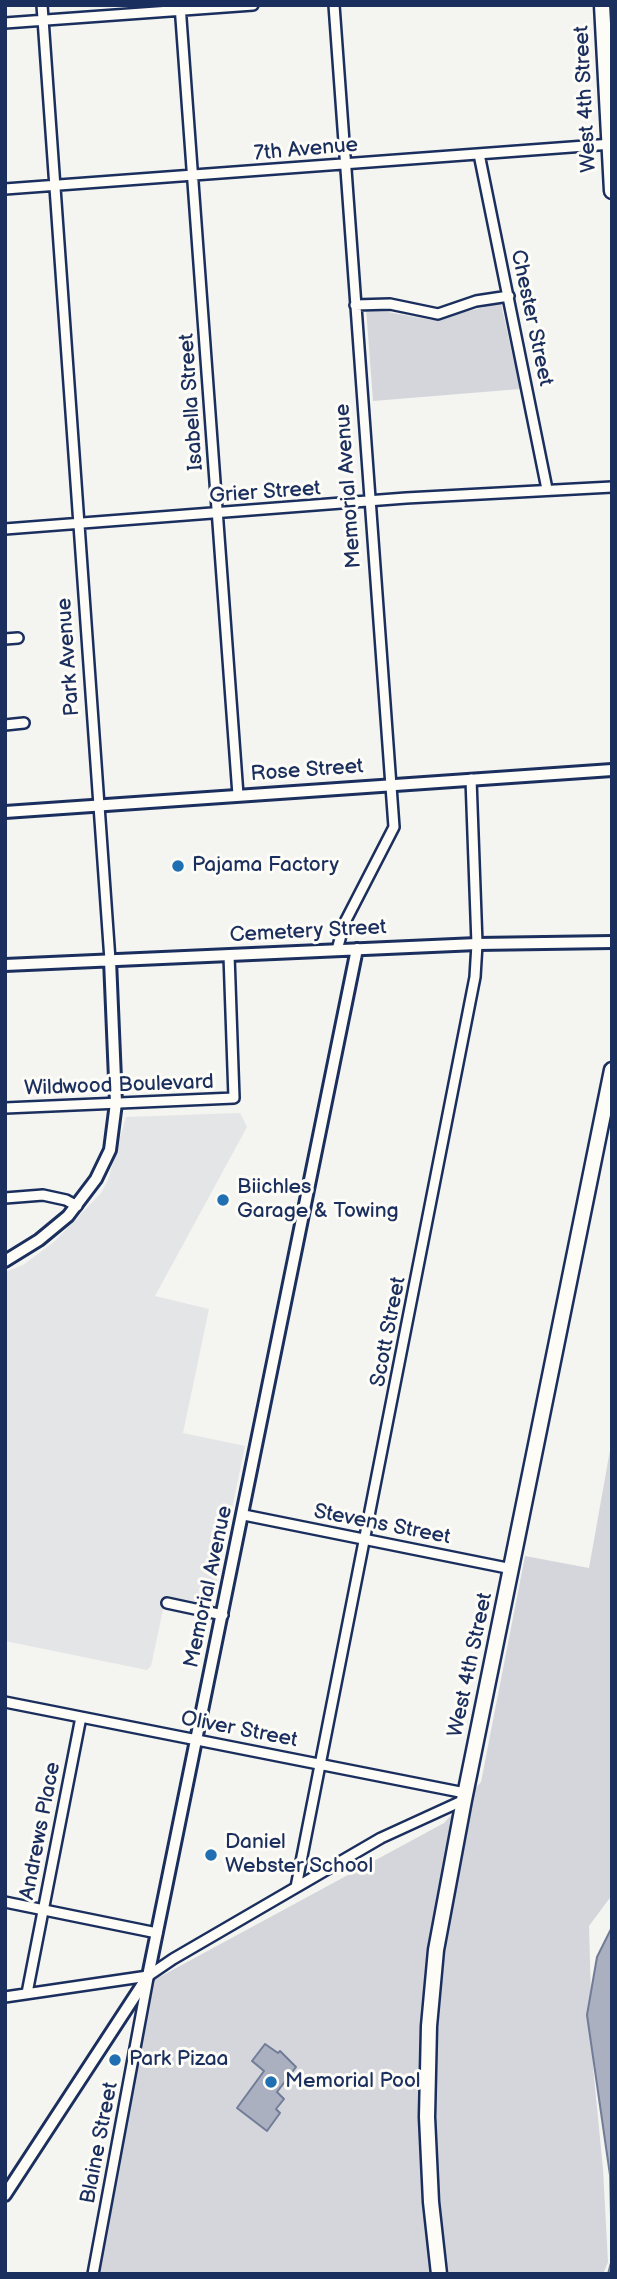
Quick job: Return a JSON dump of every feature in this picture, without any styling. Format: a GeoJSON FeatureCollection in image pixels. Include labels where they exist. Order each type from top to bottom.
{"type":"FeatureCollection","features":[{"type":"Feature","properties":{"kind":"main road","name":"West 4th Street"},"geometry":{"type":"LineString","coordinates":[[602,5],[612,191]]}},
{"type":"Feature","properties":{"kind":"main road","name":"West 4th Street"},"geometry":{"type":"LineString","coordinates":[[439,2274],[428,2155],[429,2025],[441,1920],[612,1070]]}},
{"type":"Feature","properties":{"kind":"street","name":"Park Avenue"},"geometry":{"type":"LineString","coordinates":[[5,1261],[39,1240],[77,1206],[107,1157],[116,1103],[110,960],[42,5]]}},
{"type":"Feature","properties":{"kind":"street"},"geometry":{"type":"LineString","coordinates":[[5,23],[180,8],[253,5]]}},
{"type":"Feature","properties":{"kind":"street","name":"Memorial Avenue"},"geometry":{"type":"LineString","coordinates":[[334,5],[394,827],[344,924],[337,950]]}},
{"type":"Feature","properties":{"kind":"street","name":"Isabella Street"},"geometry":{"type":"LineString","coordinates":[[180,8],[238,796]]}},
{"type":"Feature","properties":{"kind":"street","name":"7th Avenue"},"geometry":{"type":"LineString","coordinates":[[5,190],[611,144]]}},
{"type":"Feature","properties":{"kind":"street","name":"Chester Street"},"geometry":{"type":"LineString","coordinates":[[479,154],[547,489]]}},
{"type":"Feature","properties":{"kind":"street"},"geometry":{"type":"LineString","coordinates":[[355,305],[390,304],[438,314],[476,301],[509,296]]}},
{"type":"Feature","properties":{"kind":"street","name":"Grier Street"},"geometry":{"type":"LineString","coordinates":[[5,529],[547,489],[612,487]]}},
{"type":"Feature","properties":{"kind":"street"},"geometry":{"type":"LineString","coordinates":[[5,639],[18,638]]}},
{"type":"Feature","properties":{"kind":"street"},"geometry":{"type":"LineString","coordinates":[[5,725],[24,723]]}},
{"type":"Feature","properties":{"kind":"street","name":"Rose Street"},"geometry":{"type":"LineString","coordinates":[[5,812],[612,770]]}},
{"type":"Feature","properties":{"kind":"street","name":"Scott Street"},"geometry":{"type":"LineString","coordinates":[[296,1887],[459,1065],[477,944],[471,779]]}},
{"type":"Feature","properties":{"kind":"street","name":"Cemetery Street"},"geometry":{"type":"LineString","coordinates":[[5,965],[477,944],[612,942]]}},
{"type":"Feature","properties":{"kind":"street","name":"Memorial Avenue"},"geometry":{"type":"LineString","coordinates":[[5,2195],[148,1976],[244,1515],[357,949]]}},
{"type":"Feature","properties":{"kind":"street","name":"Wildwood Boulevard"},"geometry":{"type":"LineString","coordinates":[[5,1108],[234,1098],[229,955]]}},
{"type":"Feature","properties":{"kind":"street"},"geometry":{"type":"LineString","coordinates":[[5,1198],[43,1195],[66,1199],[77,1206]]}},
{"type":"Feature","properties":{"kind":"street","name":"Stevens Street"},"geometry":{"type":"LineString","coordinates":[[244,1515],[512,1569]]}},
{"type":"Feature","properties":{"kind":"street"},"geometry":{"type":"LineString","coordinates":[[167,1604],[223,1615]]}},
{"type":"Feature","properties":{"kind":"street","name":"Oliver Street"},"geometry":{"type":"LineString","coordinates":[[5,1702],[320,1764],[464,1796]]}},
{"type":"Feature","properties":{"kind":"street","name":"Andrews Place"},"geometry":{"type":"LineString","coordinates":[[27,1993],[81,1717]]}},
{"type":"Feature","properties":{"kind":"street"},"geometry":{"type":"LineString","coordinates":[[5,1997],[148,1976],[381,1838],[464,1796]]}},
{"type":"Feature","properties":{"kind":"street"},"geometry":{"type":"LineString","coordinates":[[5,1902],[157,1934]]}},
{"type":"Feature","properties":{"kind":"street","name":"Blaine Street"},"geometry":{"type":"LineString","coordinates":[[93,2274],[148,1976]]}},
{"type":"Feature","properties":{"kind":"shaded area"},"geometry":{"type":"Polygon","coordinates":[[[501,303],[520,389],[373,401],[366,308],[432,320],[501,303]]]}},
{"type":"Feature","properties":{"kind":"shaded area"},"geometry":{"type":"Polygon","coordinates":[[[240,1113],[247,1127],[155,1296],[209,1309],[183,1433],[245,1446],[212,1605],[166,1596],[151,1666],[147,1670],[5,1641],[5,1272],[23,1265],[54,1242],[101,1193],[108,1180],[126,1117],[240,1113]]]}},
{"type":"Feature","properties":{"kind":"shaded area"},"geometry":{"type":"Polygon","coordinates":[[[612,1439],[612,1895],[589,1926],[593,2067],[603,2169],[608,2262],[603,2274],[97,2274],[154,1980],[444,1823],[481,1782],[525,1556],[589,1568],[612,1439]]]}},
{"type":"Feature","properties":{"kind":"water"},"geometry":{"type":"Polygon","coordinates":[[[612,1927],[612,2259],[610,2175],[587,2015],[597,1957],[612,1927]]]}},
{"type":"Feature","properties":{"kind":"water","name":"Memorial Pool"},"geometry":{"type":"Polygon","coordinates":[[[265,2044],[278,2053],[280,2051],[296,2067],[277,2092],[284,2099],[276,2109],[280,2113],[267,2131],[237,2108],[264,2071],[252,2061],[265,2044]]]}},
{"type":"Feature","properties":{"kind":"place","name":"Pajama Factory"},"geometry":{"type":"Point","coordinates":[178,866]}},
{"type":"Feature","properties":{"kind":"place","name":"Biichles Garage & Towing"},"geometry":{"type":"Point","coordinates":[223,1200]}},
{"type":"Feature","properties":{"kind":"place","name":"Daniel Webster School"},"geometry":{"type":"Point","coordinates":[211,1855]}},
{"type":"Feature","properties":{"kind":"place","name":"Park Pizaa"},"geometry":{"type":"Point","coordinates":[115,2060]}},
{"type":"Feature","properties":{"kind":"place","name":"Memorial Pool"},"geometry":{"type":"Point","coordinates":[271,2082]}}]}
